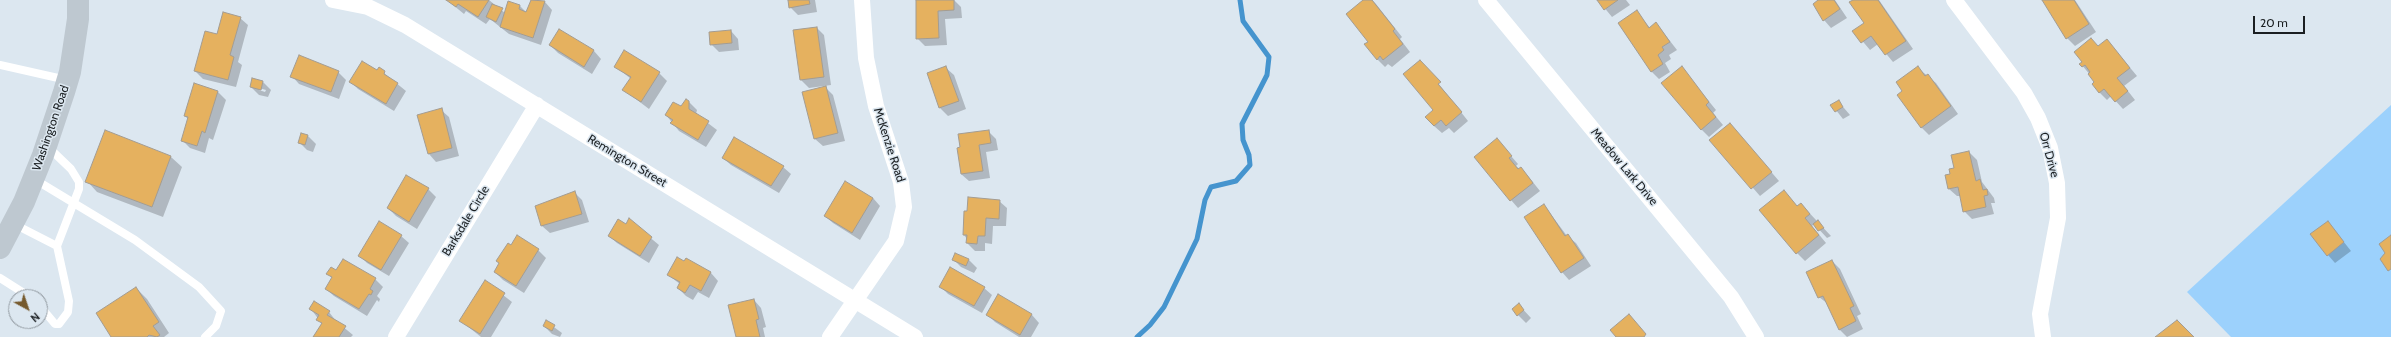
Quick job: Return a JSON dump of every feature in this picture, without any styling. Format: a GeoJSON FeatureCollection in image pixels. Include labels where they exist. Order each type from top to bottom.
{"type":"FeatureCollection","features":[{"type":"Feature","properties":{"kind":"street","name":"Washington Road"},"geometry":{"type":"LineString","coordinates":[[0,248],[34,179],[67,80],[78,19],[78,0]]}},
{"type":"Feature","properties":{"kind":"street","name":"Remington Street"},"geometry":{"type":"LineString","coordinates":[[333,0],[368,7],[405,25],[915,337]]}},
{"type":"Feature","properties":{"kind":"street","name":"McKenzie Road"},"geometry":{"type":"LineString","coordinates":[[854,300],[896,241],[904,207],[901,182],[876,106],[870,79],[866,58],[862,0]]}},
{"type":"Feature","properties":{"kind":"street","name":"Meadow Lark Drive"},"geometry":{"type":"LineString","coordinates":[[1486,0],[1731,297],[1756,337]]}},
{"type":"Feature","properties":{"kind":"street","name":"Orr Drive"},"geometry":{"type":"LineString","coordinates":[[1954,0],[2024,94],[2038,118],[2050,148],[2057,183],[2058,218],[2040,314],[2043,337]]}},
{"type":"Feature","properties":{"kind":"street","name":"Barksdale Circle"},"geometry":{"type":"LineString","coordinates":[[396,337],[537,105]]}},
{"type":"Feature","properties":{"kind":"street"},"geometry":{"type":"LineString","coordinates":[[830,337],[854,300]]}},
{"type":"Feature","properties":{"kind":"lane"},"geometry":{"type":"LineString","coordinates":[[0,65],[67,80]]}},
{"type":"Feature","properties":{"kind":"lane"},"geometry":{"type":"LineString","coordinates":[[46,145],[63,160],[76,177],[79,189],[58,246],[69,301],[68,312],[59,324],[55,324],[48,316]]}},
{"type":"Feature","properties":{"kind":"lane"},"geometry":{"type":"LineString","coordinates":[[34,179],[73,202],[176,269],[218,306],[220,316],[216,326],[205,337]]}},
{"type":"Feature","properties":{"kind":"lane"},"geometry":{"type":"LineString","coordinates":[[13,224],[58,246]]}},
{"type":"Feature","properties":{"kind":"lane"},"geometry":{"type":"LineString","coordinates":[[0,278],[17,289]]}},
{"type":"Feature","properties":{"kind":"shaded area"},"geometry":{"type":"Polygon","coordinates":[[[2391,105],[2391,337],[2231,337],[2187,292],[2391,105]]]}},
{"type":"Feature","properties":{"kind":"building"},"geometry":{"type":"Polygon","coordinates":[[[446,0],[489,0],[478,17],[458,4],[456,7],[446,0]]]}},
{"type":"Feature","properties":{"kind":"building"},"geometry":{"type":"Polygon","coordinates":[[[531,0],[545,1],[533,38],[500,27],[508,1],[520,5],[519,9],[526,12],[531,0]]]}},
{"type":"Feature","properties":{"kind":"building"},"geometry":{"type":"Polygon","coordinates":[[[788,0],[809,0],[810,4],[789,8],[788,0]]]}},
{"type":"Feature","properties":{"kind":"building"},"geometry":{"type":"Polygon","coordinates":[[[916,0],[954,0],[954,10],[938,11],[939,38],[916,39],[916,0]]]}},
{"type":"Feature","properties":{"kind":"building"},"geometry":{"type":"Polygon","coordinates":[[[1363,0],[1372,0],[1395,29],[1393,31],[1403,44],[1383,60],[1380,56],[1377,60],[1364,44],[1368,42],[1346,14],[1363,0]]]}},
{"type":"Feature","properties":{"kind":"building"},"geometry":{"type":"Polygon","coordinates":[[[1597,0],[1618,0],[1604,10],[1597,0]]]}},
{"type":"Feature","properties":{"kind":"building"},"geometry":{"type":"Polygon","coordinates":[[[1818,0],[1834,0],[1840,9],[1823,21],[1813,4],[1818,0]]]}},
{"type":"Feature","properties":{"kind":"building"},"geometry":{"type":"Polygon","coordinates":[[[1853,0],[1878,0],[1906,41],[1885,55],[1871,36],[1861,43],[1852,31],[1864,23],[1849,2],[1853,0]]]}},
{"type":"Feature","properties":{"kind":"building"},"geometry":{"type":"Polygon","coordinates":[[[2042,0],[2074,0],[2089,24],[2066,39],[2042,0]]]}},
{"type":"Feature","properties":{"kind":"building"},"geometry":{"type":"Polygon","coordinates":[[[492,4],[503,8],[496,22],[486,17],[492,4]]]}},
{"type":"Feature","properties":{"kind":"building"},"geometry":{"type":"Polygon","coordinates":[[[1637,10],[1649,28],[1656,22],[1670,42],[1662,47],[1664,50],[1658,55],[1663,64],[1651,72],[1618,23],[1637,10]]]}},
{"type":"Feature","properties":{"kind":"building"},"geometry":{"type":"Polygon","coordinates":[[[223,12],[241,17],[230,55],[234,57],[228,80],[194,71],[205,31],[217,34],[223,12]]]}},
{"type":"Feature","properties":{"kind":"building"},"geometry":{"type":"Polygon","coordinates":[[[817,27],[824,77],[800,80],[793,30],[817,27]]]}},
{"type":"Feature","properties":{"kind":"building"},"geometry":{"type":"Polygon","coordinates":[[[559,29],[594,50],[584,67],[549,45],[559,29]]]}},
{"type":"Feature","properties":{"kind":"building"},"geometry":{"type":"Polygon","coordinates":[[[731,30],[732,43],[710,45],[709,32],[731,30]]]}},
{"type":"Feature","properties":{"kind":"building"},"geometry":{"type":"Polygon","coordinates":[[[2091,38],[2098,46],[2107,39],[2130,68],[2117,78],[2128,91],[2115,102],[2104,89],[2099,93],[2092,84],[2094,82],[2088,74],[2090,72],[2085,65],[2082,67],[2079,64],[2082,62],[2074,52],[2091,38]]]}},
{"type":"Feature","properties":{"kind":"building"},"geometry":{"type":"Polygon","coordinates":[[[624,50],[660,72],[641,102],[622,90],[631,77],[614,67],[624,50]]]}},
{"type":"Feature","properties":{"kind":"building"},"geometry":{"type":"Polygon","coordinates":[[[299,55],[339,71],[331,92],[290,77],[299,55]]]}},
{"type":"Feature","properties":{"kind":"building"},"geometry":{"type":"Polygon","coordinates":[[[1420,60],[1441,82],[1438,84],[1462,112],[1446,126],[1441,120],[1434,126],[1425,117],[1433,110],[1403,74],[1420,60]]]}},
{"type":"Feature","properties":{"kind":"building"},"geometry":{"type":"Polygon","coordinates":[[[362,61],[377,70],[379,67],[385,71],[384,74],[398,83],[386,104],[349,82],[362,61]]]}},
{"type":"Feature","properties":{"kind":"building"},"geometry":{"type":"Polygon","coordinates":[[[946,66],[959,101],[939,108],[927,73],[946,66]]]}},
{"type":"Feature","properties":{"kind":"building"},"geometry":{"type":"Polygon","coordinates":[[[1682,66],[1709,102],[1706,105],[1716,117],[1701,130],[1661,83],[1682,66]]]}},
{"type":"Feature","properties":{"kind":"building"},"geometry":{"type":"Polygon","coordinates":[[[1918,66],[1925,76],[1928,74],[1951,106],[1921,128],[1897,95],[1902,91],[1896,82],[1918,66]]]}},
{"type":"Feature","properties":{"kind":"building"},"geometry":{"type":"Polygon","coordinates":[[[252,78],[263,81],[261,90],[250,87],[252,78]]]}},
{"type":"Feature","properties":{"kind":"building"},"geometry":{"type":"Polygon","coordinates":[[[194,83],[218,91],[205,133],[202,131],[197,146],[181,141],[188,117],[184,116],[194,83]]]}},
{"type":"Feature","properties":{"kind":"building"},"geometry":{"type":"Polygon","coordinates":[[[826,86],[838,133],[814,139],[802,92],[826,86]]]}},
{"type":"Feature","properties":{"kind":"building"},"geometry":{"type":"Polygon","coordinates":[[[686,99],[689,101],[689,109],[709,121],[698,140],[670,123],[673,120],[665,115],[673,102],[681,106],[686,99]]]}},
{"type":"Feature","properties":{"kind":"building"},"geometry":{"type":"Polygon","coordinates":[[[1839,100],[1843,107],[1835,112],[1830,105],[1839,100]]]}},
{"type":"Feature","properties":{"kind":"building"},"geometry":{"type":"Polygon","coordinates":[[[442,108],[452,148],[428,154],[417,115],[442,108]]]}},
{"type":"Feature","properties":{"kind":"building"},"geometry":{"type":"Polygon","coordinates":[[[1730,123],[1772,172],[1751,189],[1709,140],[1730,123]]]}},
{"type":"Feature","properties":{"kind":"building"},"geometry":{"type":"Polygon","coordinates":[[[105,130],[171,156],[152,207],[85,182],[105,130]]]}},
{"type":"Feature","properties":{"kind":"building"},"geometry":{"type":"Polygon","coordinates":[[[989,130],[991,143],[979,145],[983,171],[961,174],[957,148],[960,147],[958,134],[989,130]]]}},
{"type":"Feature","properties":{"kind":"building"},"geometry":{"type":"Polygon","coordinates":[[[301,133],[308,135],[305,145],[298,143],[301,133]]]}},
{"type":"Feature","properties":{"kind":"building"},"geometry":{"type":"Polygon","coordinates":[[[734,137],[784,166],[771,186],[722,158],[734,137]]]}},
{"type":"Feature","properties":{"kind":"building"},"geometry":{"type":"Polygon","coordinates":[[[1497,138],[1512,156],[1509,158],[1518,169],[1521,167],[1533,183],[1510,201],[1474,157],[1497,138]]]}},
{"type":"Feature","properties":{"kind":"building"},"geometry":{"type":"Polygon","coordinates":[[[1969,151],[1976,181],[1980,179],[1983,190],[1987,189],[1988,195],[1984,196],[1986,207],[1963,212],[1958,187],[1948,189],[1945,175],[1950,174],[1949,169],[1954,168],[1951,155],[1969,151]]]}},
{"type":"Feature","properties":{"kind":"building"},"geometry":{"type":"Polygon","coordinates":[[[406,175],[429,188],[409,222],[387,208],[406,175]]]}},
{"type":"Feature","properties":{"kind":"building"},"geometry":{"type":"Polygon","coordinates":[[[845,181],[873,198],[852,233],[824,216],[845,181]]]}},
{"type":"Feature","properties":{"kind":"building"},"geometry":{"type":"Polygon","coordinates":[[[1784,190],[1797,206],[1801,203],[1810,214],[1805,218],[1819,235],[1796,254],[1759,210],[1784,190]]]}},
{"type":"Feature","properties":{"kind":"building"},"geometry":{"type":"Polygon","coordinates":[[[575,191],[582,214],[541,226],[535,206],[575,191]]]}},
{"type":"Feature","properties":{"kind":"building"},"geometry":{"type":"Polygon","coordinates":[[[968,197],[1000,200],[999,219],[986,218],[985,236],[978,236],[977,244],[966,243],[967,235],[963,235],[964,211],[967,211],[968,197]]]}},
{"type":"Feature","properties":{"kind":"building"},"geometry":{"type":"Polygon","coordinates":[[[1544,204],[1565,236],[1568,234],[1584,258],[1561,273],[1524,217],[1544,204]]]}},
{"type":"Feature","properties":{"kind":"building"},"geometry":{"type":"Polygon","coordinates":[[[629,218],[652,237],[640,256],[608,236],[618,219],[626,224],[629,218]]]}},
{"type":"Feature","properties":{"kind":"building"},"geometry":{"type":"Polygon","coordinates":[[[1818,220],[1824,228],[1818,231],[1813,224],[1818,220]]]}},
{"type":"Feature","properties":{"kind":"building"},"geometry":{"type":"Polygon","coordinates":[[[379,221],[402,235],[381,270],[358,256],[379,221]]]}},
{"type":"Feature","properties":{"kind":"building"},"geometry":{"type":"Polygon","coordinates":[[[2328,221],[2344,242],[2327,256],[2310,234],[2328,221]]]}},
{"type":"Feature","properties":{"kind":"building"},"geometry":{"type":"Polygon","coordinates":[[[517,235],[539,249],[516,286],[494,272],[499,263],[496,261],[508,243],[511,245],[517,235]]]}},
{"type":"Feature","properties":{"kind":"building"},"geometry":{"type":"Polygon","coordinates":[[[2391,235],[2391,269],[2388,271],[2380,259],[2385,253],[2379,244],[2391,235]]]}},
{"type":"Feature","properties":{"kind":"building"},"geometry":{"type":"Polygon","coordinates":[[[955,253],[969,259],[966,266],[952,260],[955,253]]]}},
{"type":"Feature","properties":{"kind":"building"},"geometry":{"type":"Polygon","coordinates":[[[677,257],[684,261],[686,258],[711,272],[701,291],[690,285],[685,293],[677,288],[680,282],[667,275],[677,257]]]}},
{"type":"Feature","properties":{"kind":"building"},"geometry":{"type":"Polygon","coordinates":[[[343,259],[376,278],[370,289],[373,291],[371,295],[369,294],[359,309],[325,289],[332,277],[326,274],[331,267],[336,270],[343,259]]]}},
{"type":"Feature","properties":{"kind":"building"},"geometry":{"type":"Polygon","coordinates":[[[1832,260],[1854,306],[1850,308],[1856,321],[1839,330],[1823,296],[1818,298],[1806,272],[1832,260]]]}},
{"type":"Feature","properties":{"kind":"building"},"geometry":{"type":"Polygon","coordinates":[[[950,267],[985,287],[974,306],[939,287],[950,267]]]}},
{"type":"Feature","properties":{"kind":"building"},"geometry":{"type":"Polygon","coordinates":[[[485,280],[505,293],[480,334],[459,321],[485,280]]]}},
{"type":"Feature","properties":{"kind":"building"},"geometry":{"type":"Polygon","coordinates":[[[136,287],[159,322],[153,326],[160,335],[157,337],[149,335],[147,337],[111,337],[96,313],[136,287]]]}},
{"type":"Feature","properties":{"kind":"building"},"geometry":{"type":"Polygon","coordinates":[[[998,294],[1032,314],[1020,335],[986,315],[998,294]]]}},
{"type":"Feature","properties":{"kind":"building"},"geometry":{"type":"Polygon","coordinates":[[[754,299],[759,319],[756,320],[760,337],[736,337],[728,305],[754,299]]]}},
{"type":"Feature","properties":{"kind":"building"},"geometry":{"type":"Polygon","coordinates":[[[314,301],[330,311],[327,315],[346,326],[339,337],[313,337],[322,323],[316,320],[319,315],[309,309],[314,301]]]}},
{"type":"Feature","properties":{"kind":"building"},"geometry":{"type":"Polygon","coordinates":[[[1519,303],[1524,310],[1517,316],[1512,309],[1519,303]]]}},
{"type":"Feature","properties":{"kind":"building"},"geometry":{"type":"Polygon","coordinates":[[[1629,314],[1646,334],[1644,337],[1616,337],[1610,330],[1629,314]]]}},
{"type":"Feature","properties":{"kind":"building"},"geometry":{"type":"Polygon","coordinates":[[[546,320],[555,325],[552,331],[543,326],[546,320]]]}},
{"type":"Feature","properties":{"kind":"building"},"geometry":{"type":"Polygon","coordinates":[[[2177,320],[2194,337],[2155,337],[2177,320]]]}},
{"type":"Feature","properties":{"kind":"waterway"},"geometry":{"type":"LineString","coordinates":[[1137,337],[1150,325],[1164,307],[1197,239],[1205,200],[1211,187],[1236,181],[1250,165],[1249,155],[1243,140],[1242,124],[1267,75],[1269,57],[1243,21],[1240,0]]}}]}
